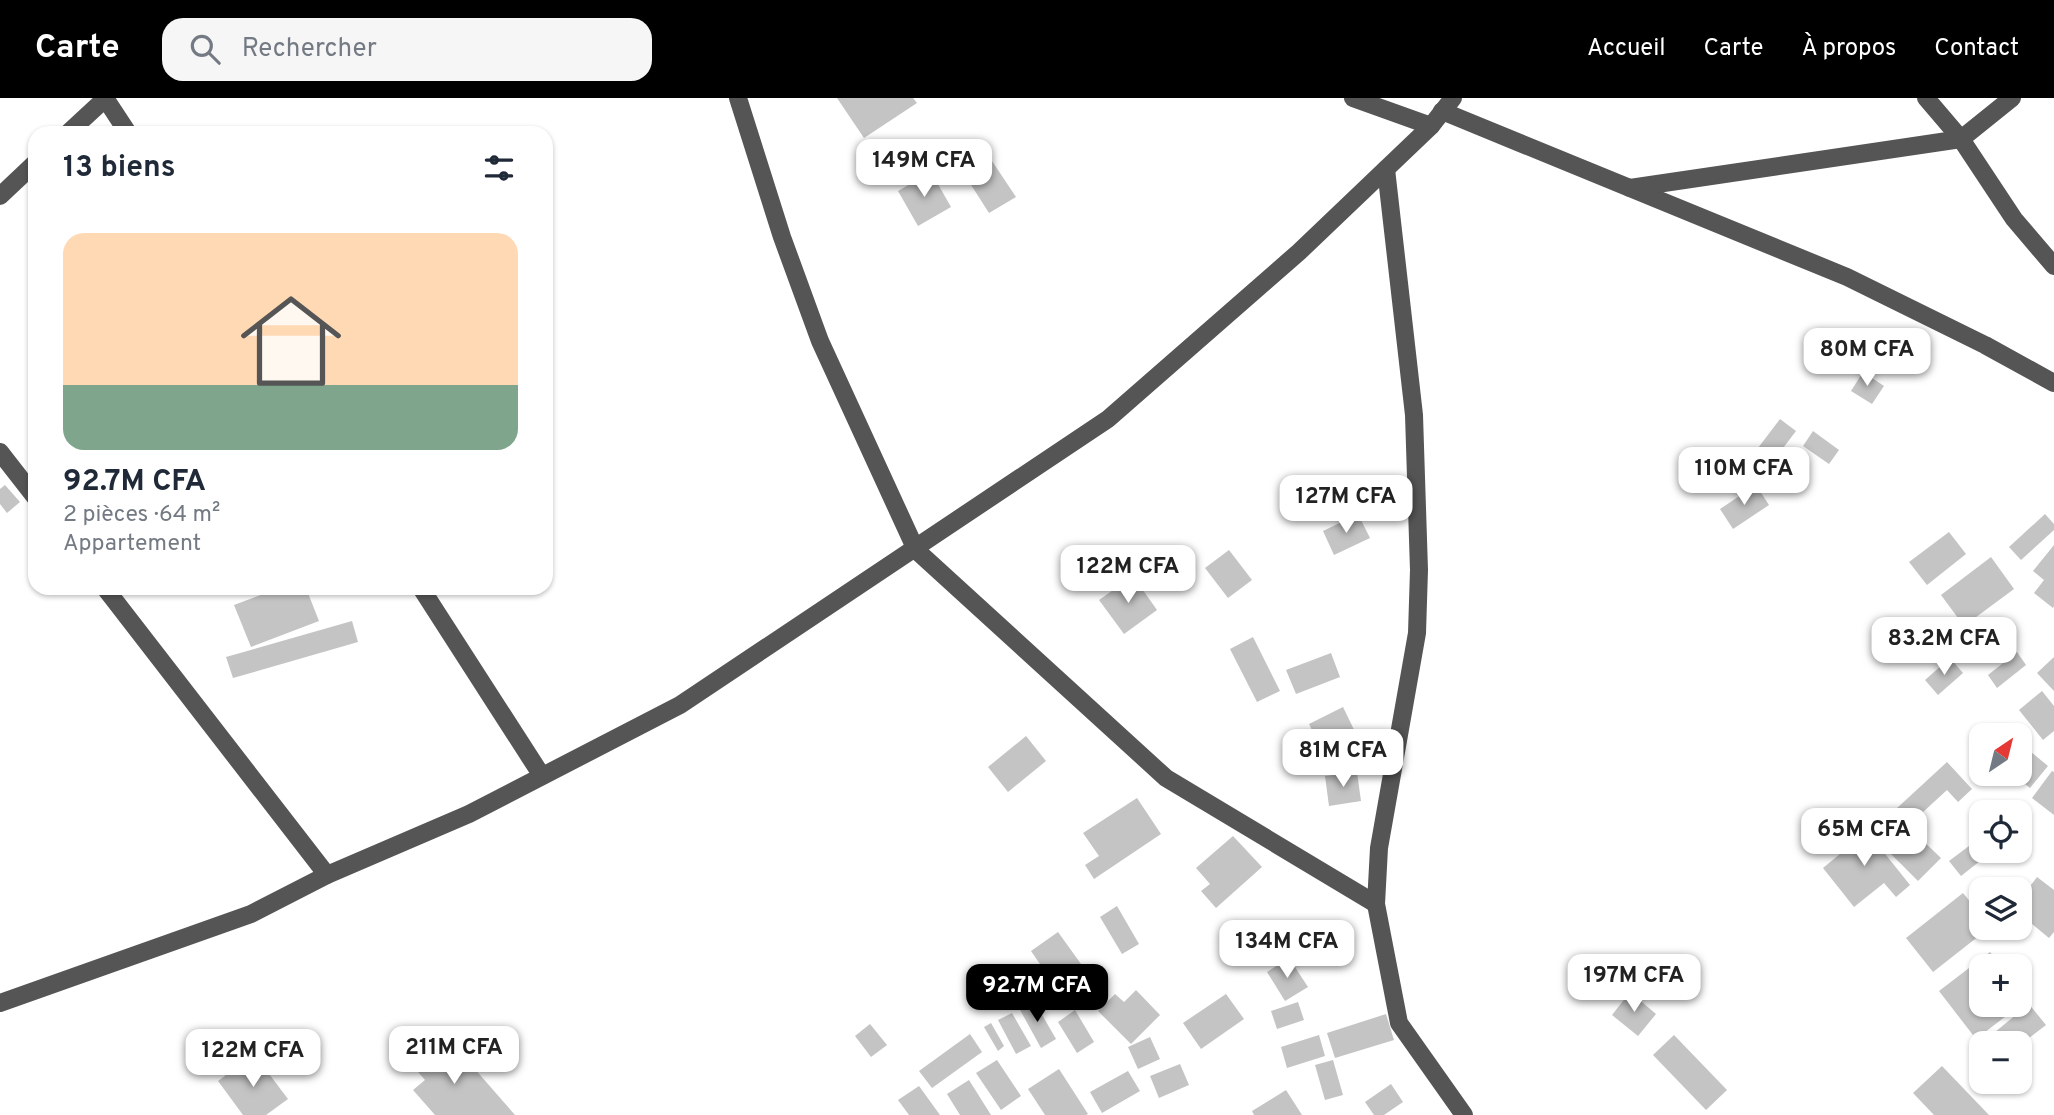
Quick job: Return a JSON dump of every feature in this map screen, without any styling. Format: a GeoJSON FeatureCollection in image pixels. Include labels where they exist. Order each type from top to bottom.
{"type":"FeatureCollection","features":[{"type":"Feature","properties":{"kind":"street"},"geometry":{"type":"LineString","coordinates":[[76,126],[106,98],[124,126]]}},
{"type":"Feature","properties":{"kind":"street"},"geometry":{"type":"LineString","coordinates":[[738,98],[782,237],[820,341],[916,550],[1166,778],[1376,904]]}},
{"type":"Feature","properties":{"kind":"street"},"geometry":{"type":"LineString","coordinates":[[1353,98],[1431,126]]}},
{"type":"Feature","properties":{"kind":"street"},"geometry":{"type":"LineString","coordinates":[[1926,98],[1961,139],[2014,219],[2054,266]]}},
{"type":"Feature","properties":{"kind":"street"},"geometry":{"type":"LineString","coordinates":[[1630,188],[1961,139],[2012,98]]}},
{"type":"Feature","properties":{"kind":"street"},"geometry":{"type":"LineString","coordinates":[[0,1003],[251,914],[327,875],[469,814],[680,705],[916,550],[1108,419],[1299,252],[1431,126],[1448,105],[1630,188],[1847,277],[2054,383]]}},
{"type":"Feature","properties":{"kind":"street"},"geometry":{"type":"LineString","coordinates":[[1386,169],[1413,415],[1419,570],[1417,633],[1379,848],[1376,904],[1399,1023],[1464,1115]]}},
{"type":"Feature","properties":{"kind":"street"},"geometry":{"type":"LineString","coordinates":[[0,196],[28,170]]}},
{"type":"Feature","properties":{"kind":"street"},"geometry":{"type":"LineString","coordinates":[[0,452],[28,488]]}},
{"type":"Feature","properties":{"kind":"street"},"geometry":{"type":"LineString","coordinates":[[110,595],[327,875]]}},
{"type":"Feature","properties":{"kind":"street"},"geometry":{"type":"LineString","coordinates":[[426,595],[542,776]]}},
{"type":"Feature","properties":{"kind":"building"},"geometry":{"type":"Polygon","coordinates":[[[837,98],[913,98],[917,103],[864,138],[837,98]]]}},
{"type":"Feature","properties":{"kind":"building"},"geometry":{"type":"Polygon","coordinates":[[[992,161],[1016,197],[989,213],[966,177],[992,161]]]}},
{"type":"Feature","properties":{"kind":"building"},"geometry":{"type":"Polygon","coordinates":[[[931,172],[951,207],[918,226],[898,191],[931,172]]]}},
{"type":"Feature","properties":{"kind":"building"},"geometry":{"type":"Polygon","coordinates":[[[1863,372],[1884,386],[1872,404],[1851,391],[1863,372]]]}},
{"type":"Feature","properties":{"kind":"building"},"geometry":{"type":"Polygon","coordinates":[[[1780,419],[1796,431],[1774,460],[1758,448],[1780,419]]]}},
{"type":"Feature","properties":{"kind":"building"},"geometry":{"type":"Polygon","coordinates":[[[1813,431],[1839,450],[1829,464],[1803,446],[1813,431]]]}},
{"type":"Feature","properties":{"kind":"building"},"geometry":{"type":"Polygon","coordinates":[[[5,485],[20,502],[7,513],[0,504],[0,489],[5,485]]]}},
{"type":"Feature","properties":{"kind":"building"},"geometry":{"type":"Polygon","coordinates":[[[1756,485],[1769,505],[1733,529],[1720,509],[1756,485]]]}},
{"type":"Feature","properties":{"kind":"building"},"geometry":{"type":"Polygon","coordinates":[[[1358,514],[1370,538],[1334,555],[1323,531],[1358,514]]]}},
{"type":"Feature","properties":{"kind":"building"},"geometry":{"type":"Polygon","coordinates":[[[2045,514],[2054,524],[2054,530],[2021,560],[2009,547],[2045,514]]]}},
{"type":"Feature","properties":{"kind":"building"},"geometry":{"type":"Polygon","coordinates":[[[1949,532],[1966,554],[1927,585],[1909,562],[1949,532]]]}},
{"type":"Feature","properties":{"kind":"building"},"geometry":{"type":"Polygon","coordinates":[[[2054,545],[2053,608],[2034,593],[2044,580],[2033,571],[2054,545]]]}},
{"type":"Feature","properties":{"kind":"building"},"geometry":{"type":"Polygon","coordinates":[[[1229,550],[1252,580],[1228,598],[1205,568],[1229,550]]]}},
{"type":"Feature","properties":{"kind":"building"},"geometry":{"type":"Polygon","coordinates":[[[1991,557],[2014,589],[1964,626],[1941,595],[1991,557]]]}},
{"type":"Feature","properties":{"kind":"building"},"geometry":{"type":"Polygon","coordinates":[[[1133,576],[1157,610],[1124,634],[1099,600],[1133,576]]]}},
{"type":"Feature","properties":{"kind":"building"},"geometry":{"type":"Polygon","coordinates":[[[260,595],[309,595],[319,621],[251,647],[234,605],[260,595]]]}},
{"type":"Feature","properties":{"kind":"building"},"geometry":{"type":"Polygon","coordinates":[[[352,621],[358,642],[233,678],[226,657],[352,621]]]}},
{"type":"Feature","properties":{"kind":"building"},"geometry":{"type":"Polygon","coordinates":[[[1253,637],[1280,691],[1257,702],[1230,649],[1253,637]]]}},
{"type":"Feature","properties":{"kind":"building"},"geometry":{"type":"Polygon","coordinates":[[[2017,652],[2026,665],[1997,688],[1988,675],[2017,652]]]}},
{"type":"Feature","properties":{"kind":"building"},"geometry":{"type":"Polygon","coordinates":[[[1331,653],[1340,677],[1296,694],[1286,670],[1331,653]]]}},
{"type":"Feature","properties":{"kind":"building"},"geometry":{"type":"Polygon","coordinates":[[[2054,657],[2054,691],[2037,673],[2054,657]]]}},
{"type":"Feature","properties":{"kind":"building"},"geometry":{"type":"Polygon","coordinates":[[[1950,658],[1963,673],[1938,695],[1925,680],[1950,658]]]}},
{"type":"Feature","properties":{"kind":"building"},"geometry":{"type":"Polygon","coordinates":[[[2042,691],[2054,706],[2054,731],[2043,740],[2019,710],[2042,691]]]}},
{"type":"Feature","properties":{"kind":"building"},"geometry":{"type":"Polygon","coordinates":[[[1343,707],[1359,740],[1325,757],[1309,724],[1343,707]]]}},
{"type":"Feature","properties":{"kind":"building"},"geometry":{"type":"Polygon","coordinates":[[[1026,736],[1046,761],[1008,792],[988,767],[1026,736]]]}},
{"type":"Feature","properties":{"kind":"building"},"geometry":{"type":"Polygon","coordinates":[[[2032,753],[2048,766],[2032,786],[2032,753]]]}},
{"type":"Feature","properties":{"kind":"building"},"geometry":{"type":"Polygon","coordinates":[[[1947,762],[1972,789],[1958,802],[1947,790],[1910,824],[1896,809],[1947,762]]]}},
{"type":"Feature","properties":{"kind":"building"},"geometry":{"type":"Polygon","coordinates":[[[2052,771],[2054,772],[2054,815],[2032,798],[2052,771]]]}},
{"type":"Feature","properties":{"kind":"building"},"geometry":{"type":"Polygon","coordinates":[[[1357,772],[1361,801],[1329,806],[1325,776],[1357,772]]]}},
{"type":"Feature","properties":{"kind":"building"},"geometry":{"type":"Polygon","coordinates":[[[1137,798],[1161,834],[1094,879],[1085,865],[1099,856],[1083,833],[1137,798]]]}},
{"type":"Feature","properties":{"kind":"building"},"geometry":{"type":"Polygon","coordinates":[[[1899,818],[1941,858],[1918,881],[1877,840],[1899,818]]]}},
{"type":"Feature","properties":{"kind":"building"},"geometry":{"type":"Polygon","coordinates":[[[1858,820],[1910,885],[1896,897],[1884,883],[1854,907],[1823,868],[1852,844],[1842,832],[1858,820]]]}},
{"type":"Feature","properties":{"kind":"building"},"geometry":{"type":"Polygon","coordinates":[[[1233,836],[1262,867],[1216,908],[1201,891],[1210,884],[1196,868],[1233,836]]]}},
{"type":"Feature","properties":{"kind":"building"},"geometry":{"type":"Polygon","coordinates":[[[1969,846],[1969,863],[1978,863],[1961,876],[1949,861],[1969,846]]]}},
{"type":"Feature","properties":{"kind":"building"},"geometry":{"type":"Polygon","coordinates":[[[2037,877],[2054,890],[2054,932],[2049,938],[2032,924],[2032,884],[2037,877]]]}},
{"type":"Feature","properties":{"kind":"building"},"geometry":{"type":"Polygon","coordinates":[[[1963,893],[1969,900],[1969,940],[1974,940],[1933,972],[1906,938],[1963,893]]]}},
{"type":"Feature","properties":{"kind":"building"},"geometry":{"type":"Polygon","coordinates":[[[1117,906],[1139,944],[1122,954],[1100,917],[1117,906]]]}},
{"type":"Feature","properties":{"kind":"building"},"geometry":{"type":"Polygon","coordinates":[[[1058,932],[1081,964],[1053,983],[1031,951],[1058,932]]]}},
{"type":"Feature","properties":{"kind":"building"},"geometry":{"type":"Polygon","coordinates":[[[1289,958],[1308,987],[1285,1001],[1267,972],[1289,958]]]}},
{"type":"Feature","properties":{"kind":"building"},"geometry":{"type":"Polygon","coordinates":[[[1969,968],[1969,1017],[2005,1017],[1986,1031],[1970,1031],[1939,991],[1969,968]]]}},
{"type":"Feature","properties":{"kind":"building"},"geometry":{"type":"Polygon","coordinates":[[[1136,990],[1160,1015],[1131,1044],[1098,1011],[1115,994],[1124,1002],[1136,990]]]}},
{"type":"Feature","properties":{"kind":"building"},"geometry":{"type":"Polygon","coordinates":[[[1630,992],[1656,1014],[1638,1036],[1612,1015],[1630,992]]]}},
{"type":"Feature","properties":{"kind":"building"},"geometry":{"type":"Polygon","coordinates":[[[1226,994],[1244,1019],[1201,1049],[1183,1023],[1226,994]]]}},
{"type":"Feature","properties":{"kind":"building"},"geometry":{"type":"Polygon","coordinates":[[[1033,999],[1056,1039],[1041,1048],[1019,1008],[1033,999]]]}},
{"type":"Feature","properties":{"kind":"building"},"geometry":{"type":"Polygon","coordinates":[[[1298,1002],[1304,1020],[1277,1029],[1271,1011],[1298,1002]]]}},
{"type":"Feature","properties":{"kind":"building"},"geometry":{"type":"Polygon","coordinates":[[[2032,1008],[2046,1025],[2032,1036],[2032,1031],[1996,1031],[2013,1017],[2032,1017],[2032,1008]]]}},
{"type":"Feature","properties":{"kind":"building"},"geometry":{"type":"Polygon","coordinates":[[[1075,1010],[1094,1042],[1077,1053],[1058,1022],[1075,1010]]]}},
{"type":"Feature","properties":{"kind":"building"},"geometry":{"type":"Polygon","coordinates":[[[1012,1013],[1031,1046],[1016,1054],[998,1020],[1012,1013]]]}},
{"type":"Feature","properties":{"kind":"building"},"geometry":{"type":"Polygon","coordinates":[[[1386,1014],[1394,1040],[1335,1058],[1327,1033],[1386,1014]]]}},
{"type":"Feature","properties":{"kind":"building"},"geometry":{"type":"Polygon","coordinates":[[[991,1023],[1004,1046],[998,1051],[984,1027],[991,1023]]]}},
{"type":"Feature","properties":{"kind":"building"},"geometry":{"type":"Polygon","coordinates":[[[870,1024],[887,1045],[871,1057],[855,1036],[870,1024]]]}},
{"type":"Feature","properties":{"kind":"building"},"geometry":{"type":"Polygon","coordinates":[[[970,1034],[982,1052],[932,1088],[919,1071],[970,1034]]]}},
{"type":"Feature","properties":{"kind":"building"},"geometry":{"type":"Polygon","coordinates":[[[1319,1035],[1325,1056],[1287,1068],[1281,1047],[1319,1035]]]}},
{"type":"Feature","properties":{"kind":"building"},"geometry":{"type":"Polygon","coordinates":[[[1674,1035],[1727,1090],[1706,1110],[1653,1055],[1674,1035]]]}},
{"type":"Feature","properties":{"kind":"building"},"geometry":{"type":"Polygon","coordinates":[[[1150,1037],[1160,1059],[1138,1069],[1128,1047],[1150,1037]]]}},
{"type":"Feature","properties":{"kind":"building"},"geometry":{"type":"Polygon","coordinates":[[[425,1041],[446,1064],[460,1052],[515,1115],[435,1115],[413,1090],[425,1080],[406,1058],[425,1041]]]}},
{"type":"Feature","properties":{"kind":"building"},"geometry":{"type":"Polygon","coordinates":[[[254,1054],[288,1099],[266,1115],[243,1115],[218,1081],[254,1054]]]}},
{"type":"Feature","properties":{"kind":"building"},"geometry":{"type":"Polygon","coordinates":[[[997,1060],[1021,1096],[1001,1110],[976,1073],[997,1060]]]}},
{"type":"Feature","properties":{"kind":"building"},"geometry":{"type":"Polygon","coordinates":[[[1333,1060],[1343,1095],[1325,1100],[1315,1065],[1333,1060]]]}},
{"type":"Feature","properties":{"kind":"building"},"geometry":{"type":"Polygon","coordinates":[[[1180,1064],[1189,1085],[1159,1098],[1150,1076],[1180,1064]]]}},
{"type":"Feature","properties":{"kind":"building"},"geometry":{"type":"Polygon","coordinates":[[[1942,1066],[1989,1115],[1934,1115],[1913,1093],[1942,1066]]]}},
{"type":"Feature","properties":{"kind":"building"},"geometry":{"type":"Polygon","coordinates":[[[1059,1069],[1088,1114],[1045,1115],[1028,1089],[1059,1069]]]}},
{"type":"Feature","properties":{"kind":"building"},"geometry":{"type":"Polygon","coordinates":[[[1128,1071],[1140,1091],[1102,1113],[1090,1092],[1128,1071]]]}},
{"type":"Feature","properties":{"kind":"building"},"geometry":{"type":"Polygon","coordinates":[[[969,1080],[991,1115],[960,1115],[947,1094],[969,1080]]]}},
{"type":"Feature","properties":{"kind":"building"},"geometry":{"type":"Polygon","coordinates":[[[1391,1084],[1403,1102],[1384,1115],[1374,1115],[1365,1102],[1391,1084]]]}},
{"type":"Feature","properties":{"kind":"building"},"geometry":{"type":"Polygon","coordinates":[[[919,1086],[940,1115],[909,1115],[898,1100],[919,1086]]]}},
{"type":"Feature","properties":{"kind":"building"},"geometry":{"type":"Polygon","coordinates":[[[1286,1090],[1302,1115],[1254,1115],[1252,1111],[1286,1090]]]}}]}
